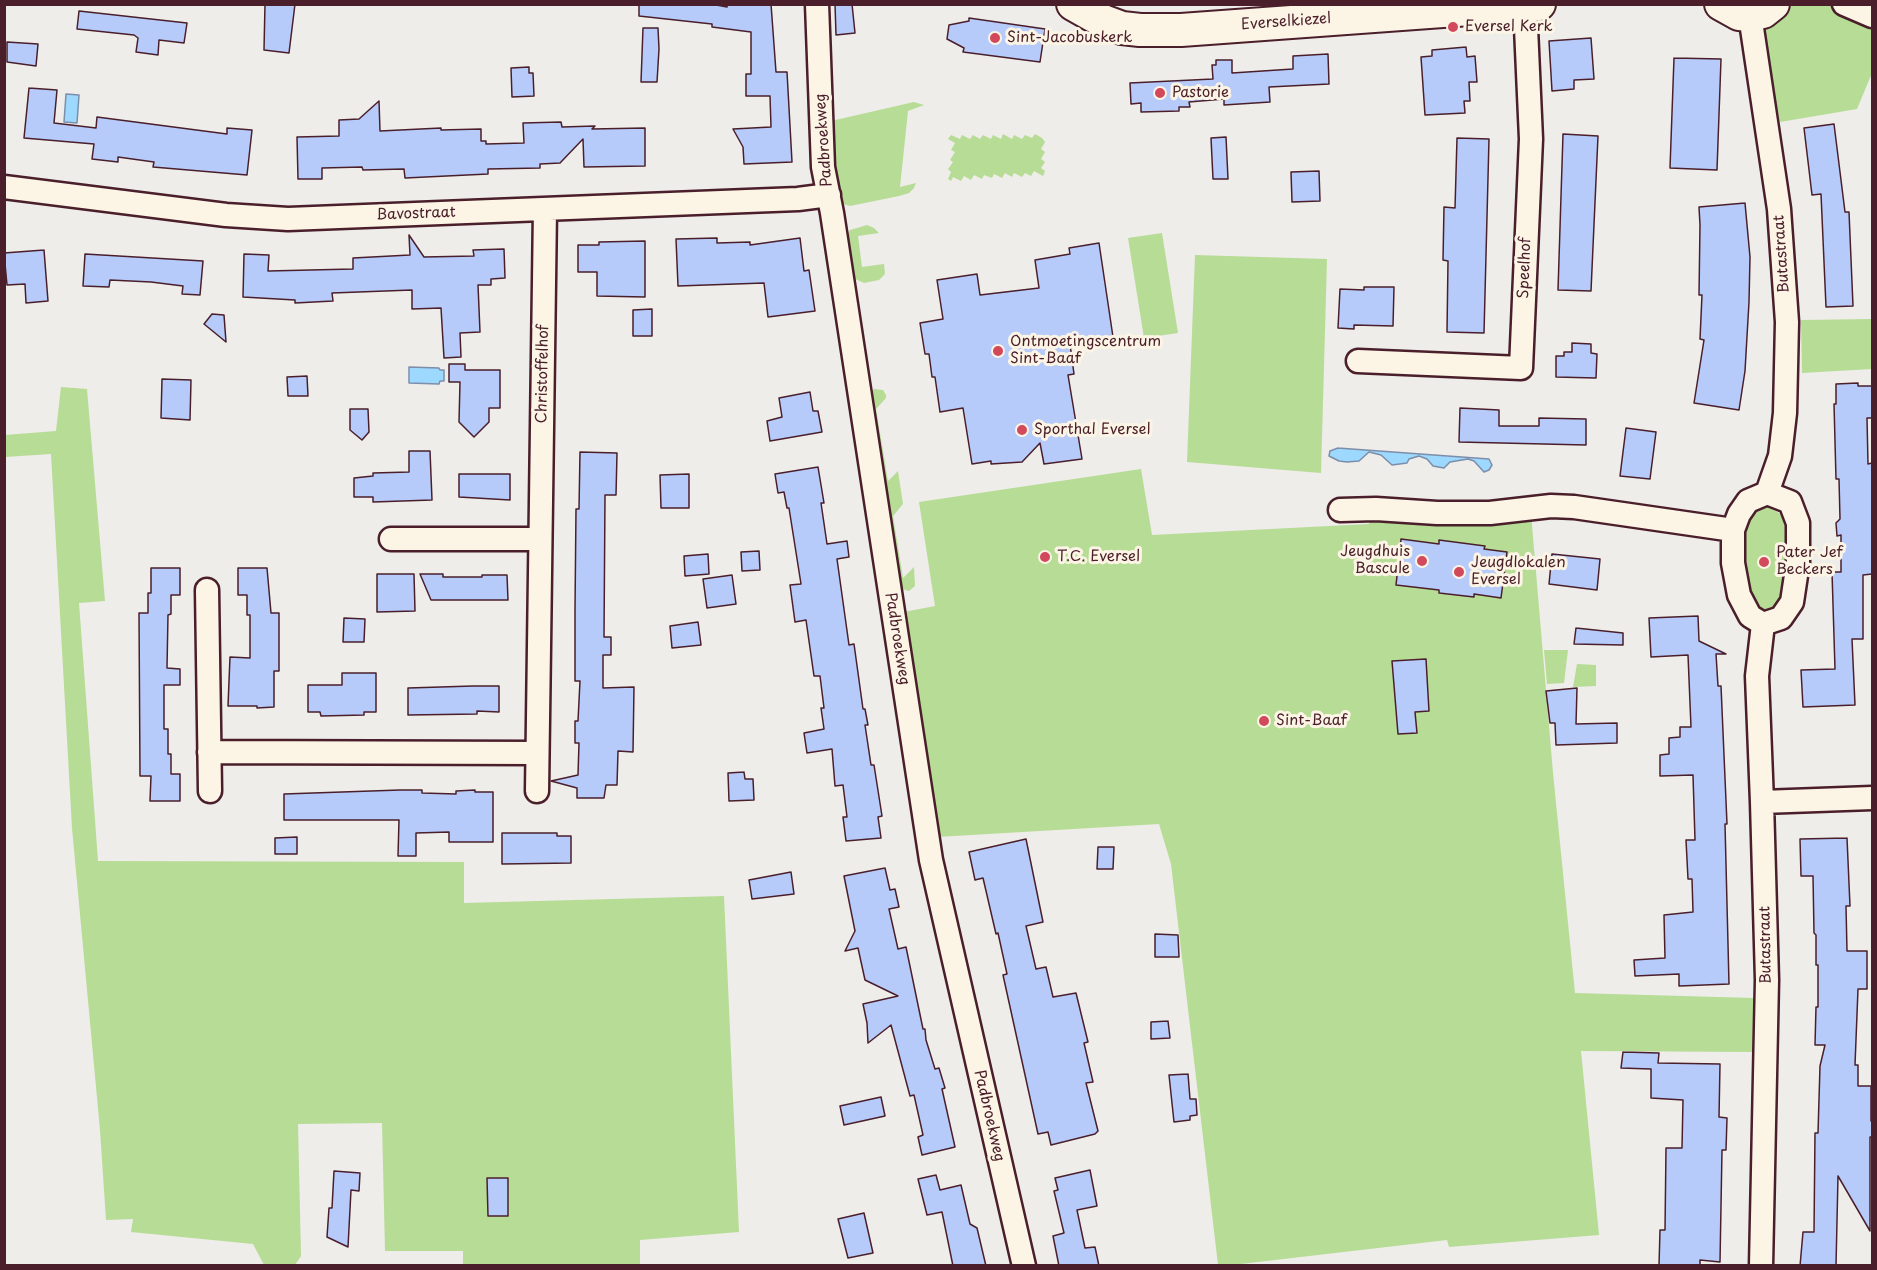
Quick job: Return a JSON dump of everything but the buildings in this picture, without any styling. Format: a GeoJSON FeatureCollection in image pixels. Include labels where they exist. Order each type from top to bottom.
{"type":"FeatureCollection","features":[{"type":"Feature","properties":{"kind":"street","name":"Padbroekweg"},"geometry":{"type":"LineString","coordinates":[[817,4],[824,167],[931,860],[1024,1266]]}},
{"type":"Feature","properties":{"kind":"street","name":"Everselkiezel"},"geometry":{"type":"LineString","coordinates":[[1073,4],[1103,21],[1122,28],[1140,30],[1181,30],[1532,5]]}},
{"type":"Feature","properties":{"kind":"street"},"geometry":{"type":"LineString","coordinates":[[1844,4],[1872,16]]}},
{"type":"Feature","properties":{"kind":"street","name":"Speelhof"},"geometry":{"type":"LineString","coordinates":[[1358,361],[1521,368],[1531,139],[1532,5]]}},
{"type":"Feature","properties":{"kind":"street","name":"Butastraat"},"geometry":{"type":"LineString","coordinates":[[1748,8],[1779,209],[1787,322],[1785,413],[1780,456],[1767,493]]}},
{"type":"Feature","properties":{"kind":"street","name":"Bavostraat"},"geometry":{"type":"LineString","coordinates":[[4,187],[226,215],[288,219],[798,199],[829,195]]}},
{"type":"Feature","properties":{"kind":"street","name":"Christoffelhof"},"geometry":{"type":"LineString","coordinates":[[537,791],[545,209]]}},
{"type":"Feature","properties":{"kind":"street"},"geometry":{"type":"LineString","coordinates":[[1767,493],[1790,502],[1798,523],[1798,562],[1792,602],[1781,618],[1763,624],[1750,616],[1739,595],[1733,563],[1733,530],[1738,514],[1748,501],[1767,493]]}},
{"type":"Feature","properties":{"kind":"street"},"geometry":{"type":"LineString","coordinates":[[1340,510],[1376,509],[1469,513],[1551,506],[1574,507],[1733,530]]}},
{"type":"Feature","properties":{"kind":"street"},"geometry":{"type":"LineString","coordinates":[[391,539],[540,539]]}},
{"type":"Feature","properties":{"kind":"street"},"geometry":{"type":"LineString","coordinates":[[207,590],[210,791]]}},
{"type":"Feature","properties":{"kind":"street","name":"Butastraat"},"geometry":{"type":"LineString","coordinates":[[1761,1266],[1767,980],[1756,676],[1763,624]]}},
{"type":"Feature","properties":{"kind":"street"},"geometry":{"type":"LineString","coordinates":[[210,752],[537,753]]}},
{"type":"Feature","properties":{"kind":"street"},"geometry":{"type":"LineString","coordinates":[[1762,802],[1872,798]]}},
{"type":"Feature","properties":{"kind":"green space"},"geometry":{"type":"Polygon","coordinates":[[[1826,4],[1872,23],[1872,73],[1857,109],[1780,122],[1765,49],[1766,31],[1771,22],[1793,5],[1826,4]]]}},
{"type":"Feature","properties":{"kind":"green space"},"geometry":{"type":"Polygon","coordinates":[[[914,102],[924,105],[908,111],[900,187],[916,183],[914,188],[909,193],[899,196],[850,206],[843,204],[838,199],[831,121],[914,102]]]}},
{"type":"Feature","properties":{"kind":"green space"},"geometry":{"type":"Polygon","coordinates":[[[1003,134],[1012,139],[1014,135],[1022,139],[1025,135],[1032,138],[1035,134],[1042,138],[1045,142],[1041,149],[1045,152],[1041,159],[1045,162],[1041,168],[1045,171],[1043,176],[1034,171],[1031,176],[1025,173],[1022,177],[1014,173],[1012,177],[1005,173],[1002,178],[994,174],[992,178],[984,175],[982,179],[974,175],[971,180],[964,176],[961,181],[953,177],[951,181],[948,179],[951,172],[948,169],[953,162],[950,160],[955,152],[951,150],[955,143],[948,139],[951,135],[960,139],[962,135],[970,139],[973,135],[980,139],[983,135],[991,139],[993,135],[1001,139],[1003,134]]]}},
{"type":"Feature","properties":{"kind":"green space"},"geometry":{"type":"Polygon","coordinates":[[[867,225],[879,233],[858,236],[862,267],[884,264],[885,274],[879,280],[864,283],[851,277],[847,235],[850,230],[867,225]]]}},
{"type":"Feature","properties":{"kind":"green space"},"geometry":{"type":"Polygon","coordinates":[[[1162,233],[1178,333],[1144,338],[1128,238],[1162,233]]]}},
{"type":"Feature","properties":{"kind":"green space"},"geometry":{"type":"Polygon","coordinates":[[[1195,255],[1327,259],[1321,473],[1187,462],[1195,255]]]}},
{"type":"Feature","properties":{"kind":"green space"},"geometry":{"type":"Polygon","coordinates":[[[1872,319],[1872,369],[1802,373],[1801,320],[1872,319]]]}},
{"type":"Feature","properties":{"kind":"green space"},"geometry":{"type":"Polygon","coordinates":[[[61,387],[87,389],[105,601],[79,603],[98,861],[464,862],[464,903],[724,896],[739,1232],[640,1240],[640,1265],[463,1265],[463,1251],[385,1251],[382,1123],[298,1124],[301,1256],[295,1265],[264,1265],[253,1244],[131,1232],[133,1219],[106,1220],[72,828],[51,454],[5,457],[5,435],[56,431],[61,387]]]}},
{"type":"Feature","properties":{"kind":"green space"},"geometry":{"type":"Polygon","coordinates":[[[874,389],[883,390],[886,395],[876,409],[888,481],[898,471],[903,504],[893,516],[903,578],[914,567],[915,586],[909,591],[899,588],[869,396],[874,389]]]}},
{"type":"Feature","properties":{"kind":"green space"},"geometry":{"type":"Polygon","coordinates":[[[1141,469],[1152,535],[1369,524],[1369,513],[1531,513],[1553,773],[1575,993],[1754,998],[1753,1052],[1581,1051],[1599,1235],[1449,1247],[1447,1240],[1218,1265],[1171,864],[1159,824],[937,837],[904,612],[935,606],[919,502],[1141,469]]]}},
{"type":"Feature","properties":{"kind":"green space"},"geometry":{"type":"Polygon","coordinates":[[[1768,507],[1779,513],[1785,520],[1788,530],[1789,574],[1783,605],[1764,614],[1753,605],[1745,573],[1740,537],[1748,513],[1768,507]]]}},
{"type":"Feature","properties":{"kind":"green space"},"geometry":{"type":"Polygon","coordinates":[[[1544,650],[1568,650],[1564,683],[1547,684],[1544,650]]]}},
{"type":"Feature","properties":{"kind":"green space"},"geometry":{"type":"Polygon","coordinates":[[[1577,664],[1596,665],[1596,686],[1573,687],[1577,664]]]}},
{"type":"Feature","properties":{"kind":"water"},"geometry":{"type":"Polygon","coordinates":[[[66,94],[79,95],[77,123],[64,122],[66,94]]]}},
{"type":"Feature","properties":{"kind":"water"},"geometry":{"type":"Polygon","coordinates":[[[409,367],[444,370],[444,381],[440,381],[439,384],[409,383],[409,367]]]}},
{"type":"Feature","properties":{"kind":"water"},"geometry":{"type":"Polygon","coordinates":[[[1338,448],[1489,459],[1492,465],[1484,472],[1474,461],[1468,459],[1450,462],[1444,468],[1433,466],[1427,459],[1419,456],[1409,459],[1407,463],[1392,465],[1381,455],[1369,452],[1359,461],[1347,462],[1329,456],[1330,451],[1338,448]]]}},
{"type":"Feature","properties":{"kind":"place","name":"Eversel Kerk"},"geometry":{"type":"Point","coordinates":[1453,27]}},
{"type":"Feature","properties":{"kind":"place","name":"Sint-Jacobuskerk"},"geometry":{"type":"Point","coordinates":[995,38]}},
{"type":"Feature","properties":{"kind":"place","name":"Pastorie"},"geometry":{"type":"Point","coordinates":[1160,93]}},
{"type":"Feature","properties":{"kind":"place","name":"Ontmoetingscentrum Sint-Baaf"},"geometry":{"type":"Point","coordinates":[998,351]}},
{"type":"Feature","properties":{"kind":"place","name":"Sporthal Eversel"},"geometry":{"type":"Point","coordinates":[1022,430]}},
{"type":"Feature","properties":{"kind":"place","name":"T.C. Eversel"},"geometry":{"type":"Point","coordinates":[1045,557]}},
{"type":"Feature","properties":{"kind":"place","name":"Jeugdhuis Bascule"},"geometry":{"type":"Point","coordinates":[1422,561]}},
{"type":"Feature","properties":{"kind":"place","name":"Pater Jef Beckers"},"geometry":{"type":"Point","coordinates":[1764,562]}},
{"type":"Feature","properties":{"kind":"place","name":"Jeugdlokalen Eversel"},"geometry":{"type":"Point","coordinates":[1459,572]}},
{"type":"Feature","properties":{"kind":"place","name":"Sint-Baaf"},"geometry":{"type":"Point","coordinates":[1264,721]}}]}
